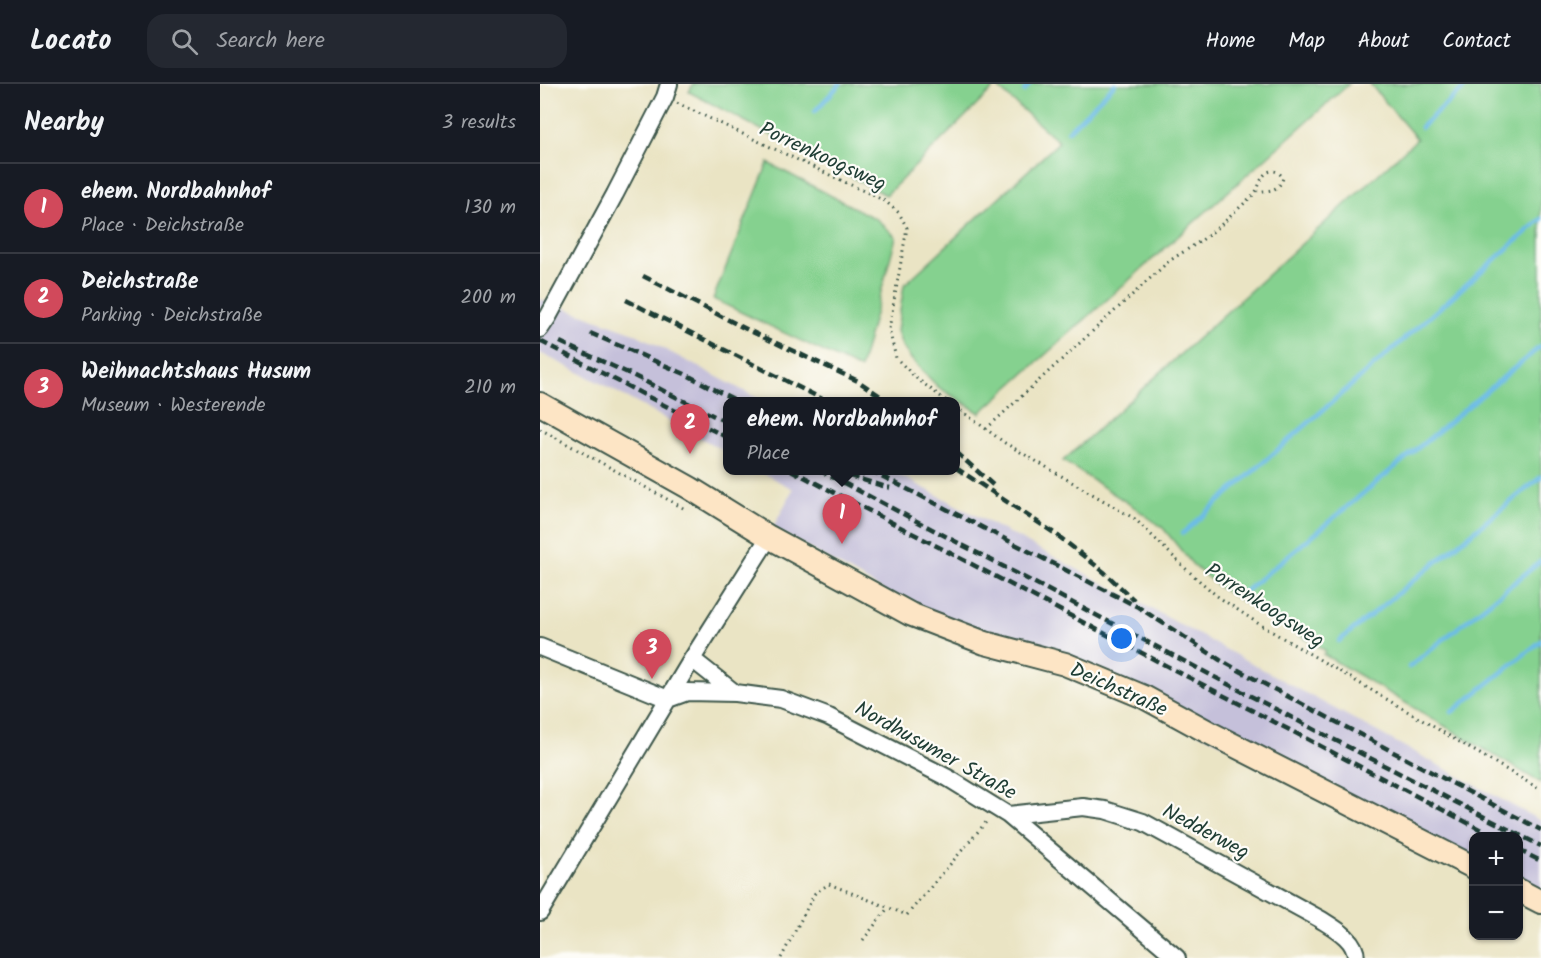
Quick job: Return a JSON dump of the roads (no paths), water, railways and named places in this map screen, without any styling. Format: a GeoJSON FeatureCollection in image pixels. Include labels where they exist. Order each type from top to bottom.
{"type":"FeatureCollection","features":[{"type":"Feature","properties":{"kind":"main road","name":"Deichstraße"},"geometry":{"type":"LineString","coordinates":[[540,404],[690,488],[769,537],[910,614],[985,642],[1065,664],[1144,697],[1469,865]]}},
{"type":"Feature","properties":{"kind":"main road"},"geometry":{"type":"LineString","coordinates":[[1523,893],[1541,902]]}},
{"type":"Feature","properties":{"kind":"street"},"geometry":{"type":"LineString","coordinates":[[540,329],[615,194],[667,91]]}},
{"type":"Feature","properties":{"kind":"street"},"geometry":{"type":"LineString","coordinates":[[540,912],[692,659],[769,537]]}},
{"type":"Feature","properties":{"kind":"street"},"geometry":{"type":"LineString","coordinates":[[540,647],[668,699]]}},
{"type":"Feature","properties":{"kind":"street"},"geometry":{"type":"LineString","coordinates":[[692,659],[735,693]]}},
{"type":"Feature","properties":{"kind":"street","name":"Nordhusumer Straße"},"geometry":{"type":"LineString","coordinates":[[668,699],[687,692],[735,693],[781,699],[829,717],[948,778],[1003,812],[1177,958]]}},
{"type":"Feature","properties":{"kind":"street","name":"Nedderweg"},"geometry":{"type":"LineString","coordinates":[[1003,812],[1083,807],[1105,810],[1143,822],[1320,919],[1346,937],[1356,951],[1356,958]]}},
{"type":"Feature","properties":{"kind":"waterway"},"geometry":{"type":"LineString","coordinates":[[815,111],[840,84]]}},
{"type":"Feature","properties":{"kind":"waterway"},"geometry":{"type":"LineString","coordinates":[[1024,91],[1030,84]]}},
{"type":"Feature","properties":{"kind":"waterway"},"geometry":{"type":"LineString","coordinates":[[1068,131],[1115,84]]}},
{"type":"Feature","properties":{"kind":"waterway"},"geometry":{"type":"LineString","coordinates":[[1421,127],[1468,84]]}},
{"type":"Feature","properties":{"kind":"waterway"},"geometry":{"type":"LineString","coordinates":[[1183,533],[1541,219]]}},
{"type":"Feature","properties":{"kind":"waterway"},"geometry":{"type":"LineString","coordinates":[[1243,593],[1541,346]]}},
{"type":"Feature","properties":{"kind":"waterway"},"geometry":{"type":"LineString","coordinates":[[1339,641],[1541,477]]}},
{"type":"Feature","properties":{"kind":"waterway"},"geometry":{"type":"LineString","coordinates":[[1409,667],[1541,561]]}},
{"type":"Feature","properties":{"kind":"waterway"},"geometry":{"type":"LineString","coordinates":[[1452,712],[1541,641]]}},
{"type":"Feature","properties":{"kind":"railway"},"geometry":{"type":"LineString","coordinates":[[643,276],[748,330],[858,381],[882,397]]}},
{"type":"Feature","properties":{"kind":"railway"},"geometry":{"type":"LineString","coordinates":[[626,300],[818,397]]}},
{"type":"Feature","properties":{"kind":"railway"},"geometry":{"type":"LineString","coordinates":[[590,333],[685,374],[729,397]]}},
{"type":"Feature","properties":{"kind":"railway"},"geometry":{"type":"LineString","coordinates":[[540,341],[723,435]]}},
{"type":"Feature","properties":{"kind":"railway"},"geometry":{"type":"LineString","coordinates":[[560,342],[723,420]]}},
{"type":"Feature","properties":{"kind":"railway"},"geometry":{"type":"LineString","coordinates":[[960,456],[994,486]]}},
{"type":"Feature","properties":{"kind":"railway"},"geometry":{"type":"LineString","coordinates":[[960,471],[1057,535],[1104,572],[1134,600]]}},
{"type":"Feature","properties":{"kind":"railway"},"geometry":{"type":"LineString","coordinates":[[801,475],[1485,832]]}},
{"type":"Feature","properties":{"kind":"railway"},"geometry":{"type":"LineString","coordinates":[[829,475],[1541,846]]}},
{"type":"Feature","properties":{"kind":"railway"},"geometry":{"type":"LineString","coordinates":[[846,475],[890,488]]}},
{"type":"Feature","properties":{"kind":"railway"},"geometry":{"type":"LineString","coordinates":[[880,475],[1138,607],[1220,660],[1541,830]]}},
{"type":"Feature","properties":{"kind":"railway"},"geometry":{"type":"LineString","coordinates":[[1523,852],[1541,861]]}},
{"type":"Feature","properties":{"kind":"place","name":"Deichstraße"},"geometry":{"type":"Point","coordinates":[690,454]}},
{"type":"Feature","properties":{"kind":"place","name":"ehem. Nordbahnhof"},"geometry":{"type":"Point","coordinates":[842,544]}},
{"type":"Feature","properties":{"kind":"place","name":"Weihnachtshaus Husum"},"geometry":{"type":"Point","coordinates":[652,679]}}]}
